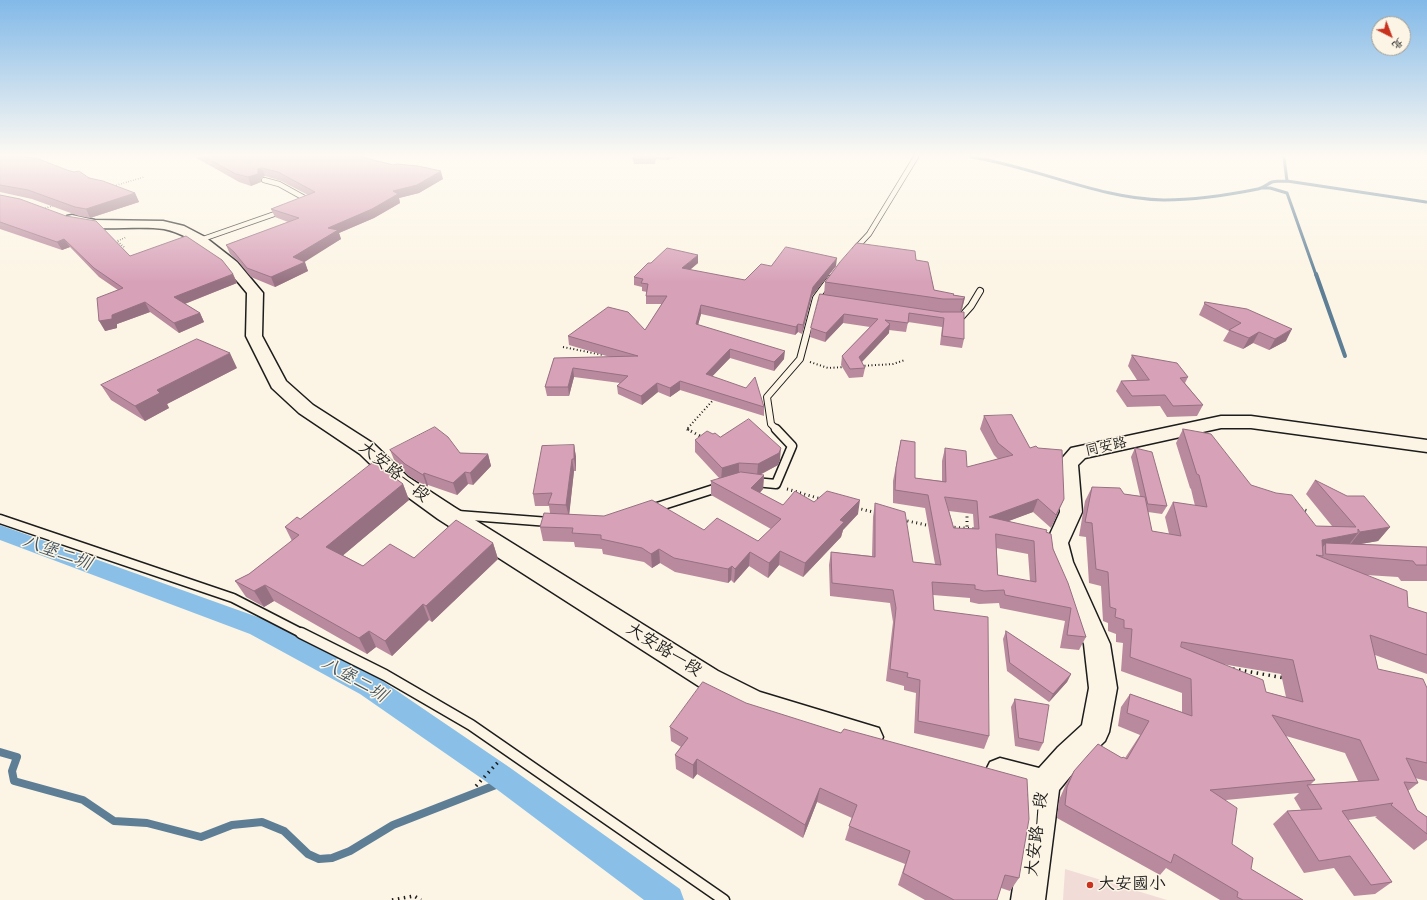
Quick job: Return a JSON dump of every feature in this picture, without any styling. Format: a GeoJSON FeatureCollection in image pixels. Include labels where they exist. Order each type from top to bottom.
{"type":"FeatureCollection","features":[{"type":"Feature","properties":{"kind":"street"},"geometry":{"type":"LineString","coordinates":[[42,209],[76,220],[95,224],[163,225],[179,230],[200,240]]}},
{"type":"Feature","properties":{"kind":"street","name":"大安路一段"},"geometry":{"type":"LineString","coordinates":[[200,240],[232,265],[255,293],[254,336],[278,384],[306,410],[367,449],[401,482],[446,513],[709,679],[753,702],[812,721],[887,742]]}},
{"type":"Feature","properties":{"kind":"street","name":"同安路"},"geometry":{"type":"LineString","coordinates":[[1045,784],[1068,757],[1095,732],[1103,688],[1097,644],[1061,562],[1057,543],[1071,512],[1068,463],[1078,453],[1221,422],[1251,422],[1427,446]]}},
{"type":"Feature","properties":{"kind":"street","name":"大安路一段"},"geometry":{"type":"LineString","coordinates":[[977,766],[1045,784],[1028,900]]}},
{"type":"Feature","properties":{"kind":"lane"},"geometry":{"type":"LineString","coordinates":[[300,205],[307,202],[308,200],[306,199]]}},
{"type":"Feature","properties":{"kind":"lane"},"geometry":{"type":"LineString","coordinates":[[849,255],[869,234],[890,199]]}},
{"type":"Feature","properties":{"kind":"lane"},"geometry":{"type":"LineString","coordinates":[[200,240],[286,210]]}},
{"type":"Feature","properties":{"kind":"lane"},"geometry":{"type":"LineString","coordinates":[[748,481],[776,484],[792,446],[771,424],[767,397],[800,359],[816,298],[836,271]]}},
{"type":"Feature","properties":{"kind":"lane"},"geometry":{"type":"LineString","coordinates":[[947,316],[962,316],[971,306],[980,291]]}},
{"type":"Feature","properties":{"kind":"lane"},"geometry":{"type":"LineString","coordinates":[[816,298],[824,299]]}},
{"type":"Feature","properties":{"kind":"lane"},"geometry":{"type":"LineString","coordinates":[[646,511],[726,484]]}},
{"type":"Feature","properties":{"kind":"lane"},"geometry":{"type":"LineString","coordinates":[[446,513],[506,520],[554,522]]}},
{"type":"Feature","properties":{"kind":"lane"},"geometry":{"type":"LineString","coordinates":[[0,519],[234,598],[385,674],[509,750],[627,834],[724,900]]}},
{"type":"Feature","properties":{"kind":"path"},"geometry":{"type":"LineString","coordinates":[[42,209],[57,204]]}},
{"type":"Feature","properties":{"kind":"path"},"geometry":{"type":"LineString","coordinates":[[562,347],[604,355]]}},
{"type":"Feature","properties":{"kind":"path"},"geometry":{"type":"LineString","coordinates":[[800,359],[828,368],[850,367]]}},
{"type":"Feature","properties":{"kind":"path"},"geometry":{"type":"LineString","coordinates":[[856,367],[893,364],[906,360]]}},
{"type":"Feature","properties":{"kind":"path"},"geometry":{"type":"LineString","coordinates":[[706,438],[687,429],[717,396]]}},
{"type":"Feature","properties":{"kind":"path"},"geometry":{"type":"LineString","coordinates":[[776,484],[800,494],[823,500]]}},
{"type":"Feature","properties":{"kind":"path"},"geometry":{"type":"LineString","coordinates":[[967,504],[967,528]]}},
{"type":"Feature","properties":{"kind":"path"},"geometry":{"type":"LineString","coordinates":[[852,507],[882,514]]}},
{"type":"Feature","properties":{"kind":"path"},"geometry":{"type":"LineString","coordinates":[[1294,508],[1309,511]]}},
{"type":"Feature","properties":{"kind":"path"},"geometry":{"type":"LineString","coordinates":[[896,518],[933,526]]}},
{"type":"Feature","properties":{"kind":"path"},"geometry":{"type":"LineString","coordinates":[[947,527],[982,530]]}},
{"type":"Feature","properties":{"kind":"path"},"geometry":{"type":"LineString","coordinates":[[1229,668],[1262,673],[1292,680]]}},
{"type":"Feature","properties":{"kind":"path"},"geometry":{"type":"LineString","coordinates":[[476,786],[509,750]]}},
{"type":"Feature","properties":{"kind":"path"},"geometry":{"type":"LineString","coordinates":[[392,900],[414,896],[421,900]]}},
{"type":"Feature","properties":{"kind":"shaded area","name":"大安國小"},"geometry":{"type":"Polygon","coordinates":[[[1065,869],[1167,900],[1063,900],[1065,869]]]}},
{"type":"Feature","properties":{"kind":"building"},"geometry":{"type":"Polygon","coordinates":[[[0,199],[20,199],[66,216],[96,221],[130,256],[186,236],[222,260],[233,274],[174,297],[200,313],[174,323],[145,302],[112,315],[112,319],[99,321],[97,298],[123,288],[94,268],[64,239],[57,242],[0,222],[0,199]]]}},
{"type":"Feature","properties":{"kind":"building"},"geometry":{"type":"Polygon","coordinates":[[[53,199],[117,199],[86,209],[75,207],[53,199]]]}},
{"type":"Feature","properties":{"kind":"building"},"geometry":{"type":"Polygon","coordinates":[[[297,199],[389,199],[372,209],[328,228],[338,230],[293,257],[305,262],[271,277],[247,268],[226,245],[299,218],[271,209],[297,199]]]}},
{"type":"Feature","properties":{"kind":"building"},"geometry":{"type":"Polygon","coordinates":[[[857,243],[915,251],[916,260],[928,262],[934,290],[965,297],[963,299],[943,299],[825,282],[857,243]]]}},
{"type":"Feature","properties":{"kind":"building"},"geometry":{"type":"Polygon","coordinates":[[[786,247],[837,258],[813,287],[803,325],[798,324],[796,327],[701,305],[696,324],[785,351],[774,362],[730,349],[706,374],[746,388],[755,377],[764,407],[680,381],[670,388],[657,383],[641,396],[617,386],[628,376],[573,368],[568,387],[545,387],[554,358],[638,356],[568,336],[608,307],[628,312],[645,330],[667,296],[646,296],[648,284],[641,283],[643,279],[634,277],[648,263],[651,263],[667,248],[698,255],[682,268],[745,280],[761,264],[771,266],[786,247]]]}},
{"type":"Feature","properties":{"kind":"building"},"geometry":{"type":"Polygon","coordinates":[[[820,294],[941,312],[964,312],[964,339],[942,336],[944,318],[909,313],[908,323],[885,320],[890,324],[859,357],[865,368],[850,369],[842,356],[878,319],[844,314],[826,333],[811,328],[820,294]]]}},
{"type":"Feature","properties":{"kind":"building"},"geometry":{"type":"Polygon","coordinates":[[[1205,302],[1247,309],[1292,329],[1275,339],[1259,332],[1249,338],[1229,330],[1241,323],[1205,304],[1205,302]]]}},
{"type":"Feature","properties":{"kind":"building"},"geometry":{"type":"Polygon","coordinates":[[[197,339],[230,353],[157,390],[160,393],[135,406],[101,385],[197,339]]]}},
{"type":"Feature","properties":{"kind":"building"},"geometry":{"type":"Polygon","coordinates":[[[1132,355],[1177,363],[1188,377],[1180,378],[1203,405],[1173,406],[1165,395],[1132,396],[1121,381],[1149,380],[1132,355]]]}},
{"type":"Feature","properties":{"kind":"building"},"geometry":{"type":"Polygon","coordinates":[[[1012,415],[1030,448],[1036,446],[1038,448],[1062,450],[1064,499],[1056,515],[1038,499],[989,517],[1047,530],[1046,532],[1051,534],[1053,549],[1068,583],[1086,637],[1067,635],[1071,608],[1005,595],[1004,590],[984,591],[975,589],[975,585],[932,582],[934,610],[988,617],[989,736],[918,721],[920,680],[907,677],[908,673],[890,669],[896,608],[893,590],[832,583],[831,552],[875,557],[875,503],[905,512],[913,562],[941,565],[928,495],[895,490],[896,468],[901,440],[915,442],[915,478],[946,482],[945,448],[966,451],[967,467],[1013,455],[998,443],[984,416],[1012,415]],[[945,497],[954,528],[979,529],[977,501],[945,497]],[[996,534],[998,575],[1036,582],[1034,541],[996,534]]]}},
{"type":"Feature","properties":{"kind":"building"},"geometry":{"type":"Polygon","coordinates":[[[749,419],[781,448],[779,453],[758,464],[739,463],[722,468],[695,440],[707,431],[713,434],[715,433],[720,437],[749,419]]]}},
{"type":"Feature","properties":{"kind":"building"},"geometry":{"type":"Polygon","coordinates":[[[435,427],[448,437],[460,453],[488,454],[470,473],[465,472],[453,483],[424,473],[423,475],[405,464],[390,450],[435,427]]]}},
{"type":"Feature","properties":{"kind":"building"},"geometry":{"type":"Polygon","coordinates":[[[1183,429],[1211,434],[1251,485],[1276,493],[1292,495],[1316,526],[1356,527],[1315,480],[1347,496],[1364,496],[1390,527],[1360,532],[1358,529],[1358,533],[1322,540],[1323,556],[1316,555],[1407,591],[1408,607],[1427,613],[1427,655],[1370,635],[1378,669],[1423,679],[1427,688],[1427,763],[1406,758],[1418,783],[1404,782],[1417,810],[1427,817],[1427,834],[1391,805],[1393,803],[1342,811],[1392,882],[1371,885],[1350,856],[1319,861],[1287,811],[1322,809],[1307,785],[1379,780],[1360,740],[1272,715],[1315,780],[1210,790],[1237,808],[1232,844],[1253,858],[1251,869],[1303,900],[1243,900],[1237,897],[1238,892],[1174,854],[1171,863],[1065,805],[1067,787],[1074,771],[1098,744],[1122,758],[1127,759],[1149,721],[1127,713],[1130,694],[1192,716],[1191,679],[1130,657],[1132,629],[1124,628],[1124,620],[1115,617],[1116,609],[1110,607],[1108,572],[1096,569],[1092,523],[1085,522],[1092,487],[1120,488],[1124,494],[1145,497],[1152,531],[1181,536],[1173,502],[1207,507],[1199,475],[1197,474],[1183,429]],[[1182,642],[1181,647],[1263,680],[1266,692],[1303,702],[1293,660],[1182,642]]]}},
{"type":"Feature","properties":{"kind":"building"},"geometry":{"type":"Polygon","coordinates":[[[574,445],[574,459],[572,459],[566,505],[548,504],[552,493],[533,494],[542,446],[574,445]]]}},
{"type":"Feature","properties":{"kind":"building"},"geometry":{"type":"Polygon","coordinates":[[[1135,448],[1152,452],[1167,506],[1148,504],[1135,448]]]}},
{"type":"Feature","properties":{"kind":"building"},"geometry":{"type":"Polygon","coordinates":[[[375,461],[403,484],[326,547],[363,566],[390,544],[414,558],[456,520],[493,543],[426,606],[423,604],[385,641],[369,631],[359,638],[265,585],[254,591],[235,581],[249,574],[299,535],[285,527],[297,517],[300,519],[375,461]]]}},
{"type":"Feature","properties":{"kind":"building"},"geometry":{"type":"Polygon","coordinates":[[[741,472],[764,475],[751,488],[783,505],[795,491],[814,502],[827,491],[860,500],[840,520],[844,522],[805,563],[780,551],[769,563],[750,552],[735,569],[732,566],[728,569],[674,558],[659,549],[651,554],[642,548],[601,539],[601,535],[572,533],[573,528],[540,527],[544,513],[604,516],[652,500],[704,530],[717,518],[758,541],[781,519],[711,481],[741,472]]]}},
{"type":"Feature","properties":{"kind":"building"},"geometry":{"type":"Polygon","coordinates":[[[1326,543],[1427,547],[1427,565],[1416,565],[1413,561],[1326,554],[1326,543]]]}},
{"type":"Feature","properties":{"kind":"building"},"geometry":{"type":"Polygon","coordinates":[[[1006,631],[1071,674],[1053,694],[1010,663],[1006,631]]]}},
{"type":"Feature","properties":{"kind":"building"},"geometry":{"type":"Polygon","coordinates":[[[703,682],[746,703],[841,733],[844,729],[1027,779],[1029,819],[1019,878],[1005,875],[997,900],[954,900],[903,873],[910,851],[849,826],[857,805],[820,788],[805,825],[697,759],[693,765],[675,755],[688,738],[670,727],[703,682]]]}},
{"type":"Feature","properties":{"kind":"building"},"geometry":{"type":"Polygon","coordinates":[[[1015,699],[1049,705],[1043,743],[1019,738],[1015,699]]]}},
{"type":"Feature","properties":{"kind":"waterway"},"geometry":{"type":"LineString","coordinates":[[1152,199],[1188,199]]}},
{"type":"Feature","properties":{"kind":"waterway"},"geometry":{"type":"LineString","coordinates":[[1289,199],[1316,275]]}},
{"type":"Feature","properties":{"kind":"waterway"},"geometry":{"type":"LineString","coordinates":[[1406,199],[1426,202]]}},
{"type":"Feature","properties":{"kind":"waterway"},"geometry":{"type":"LineString","coordinates":[[1316,274],[1345,356]]}},
{"type":"Feature","properties":{"kind":"waterway","name":"八堡二圳"},"geometry":{"type":"LineString","coordinates":[[0,532],[258,627],[369,686],[500,776],[669,900]]}},
{"type":"Feature","properties":{"kind":"waterway"},"geometry":{"type":"LineString","coordinates":[[0,752],[17,757],[12,771],[14,781],[83,800],[114,821],[147,823],[201,837],[232,825],[262,822],[284,831],[308,854],[319,859],[332,858],[350,851],[393,825],[506,781]]}},
{"type":"Feature","properties":{"kind":"place","name":"大安國小"},"geometry":{"type":"Point","coordinates":[1090,885]}}]}
